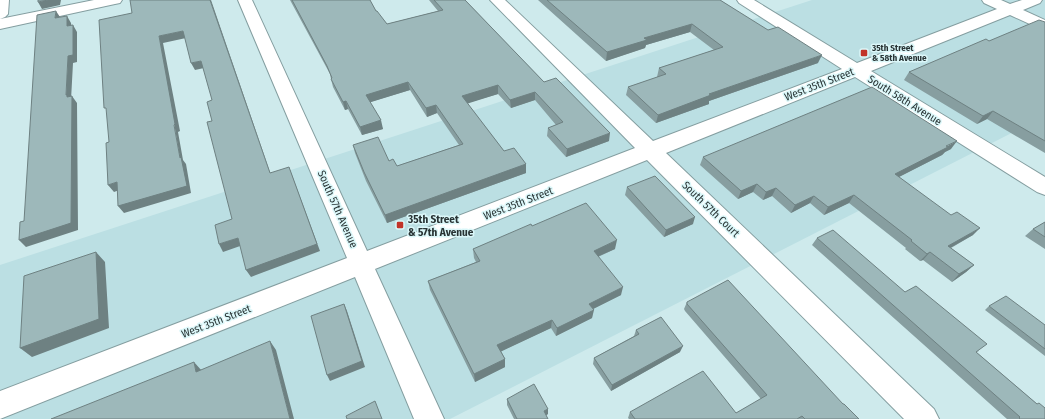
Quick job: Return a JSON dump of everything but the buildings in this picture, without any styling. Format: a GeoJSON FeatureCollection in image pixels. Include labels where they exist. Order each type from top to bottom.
{"type":"FeatureCollection","features":[{"type":"Feature","properties":{"kind":"street"},"geometry":{"type":"LineString","coordinates":[[0,14],[2,0]]}},
{"type":"Feature","properties":{"kind":"street"},"geometry":{"type":"LineString","coordinates":[[0,24],[115,0]]}},
{"type":"Feature","properties":{"kind":"street","name":"South 57th Avenue"},"geometry":{"type":"LineString","coordinates":[[244,0],[362,264],[429,419]]}},
{"type":"Feature","properties":{"kind":"street","name":"South 57th Court"},"geometry":{"type":"LineString","coordinates":[[497,0],[924,419]]}},
{"type":"Feature","properties":{"kind":"street","name":"South 58th Avenue"},"geometry":{"type":"LineString","coordinates":[[744,0],[1045,187]]}},
{"type":"Feature","properties":{"kind":"street"},"geometry":{"type":"LineString","coordinates":[[989,0],[1045,26]]}},
{"type":"Feature","properties":{"kind":"street","name":"West 35th Street"},"geometry":{"type":"LineString","coordinates":[[0,405],[1035,0]]}},
{"type":"Feature","properties":{"kind":"shaded area"},"geometry":{"type":"Polygon","coordinates":[[[812,0],[1045,0],[1045,116],[450,419],[0,419],[0,265],[812,0]]]}},
{"type":"Feature","properties":{"kind":"place","name":"35th Street & 58th Avenue"},"geometry":{"type":"Point","coordinates":[864,53]}},
{"type":"Feature","properties":{"kind":"place","name":"35th Street & 57th Avenue"},"geometry":{"type":"Point","coordinates":[400,225]}}]}
